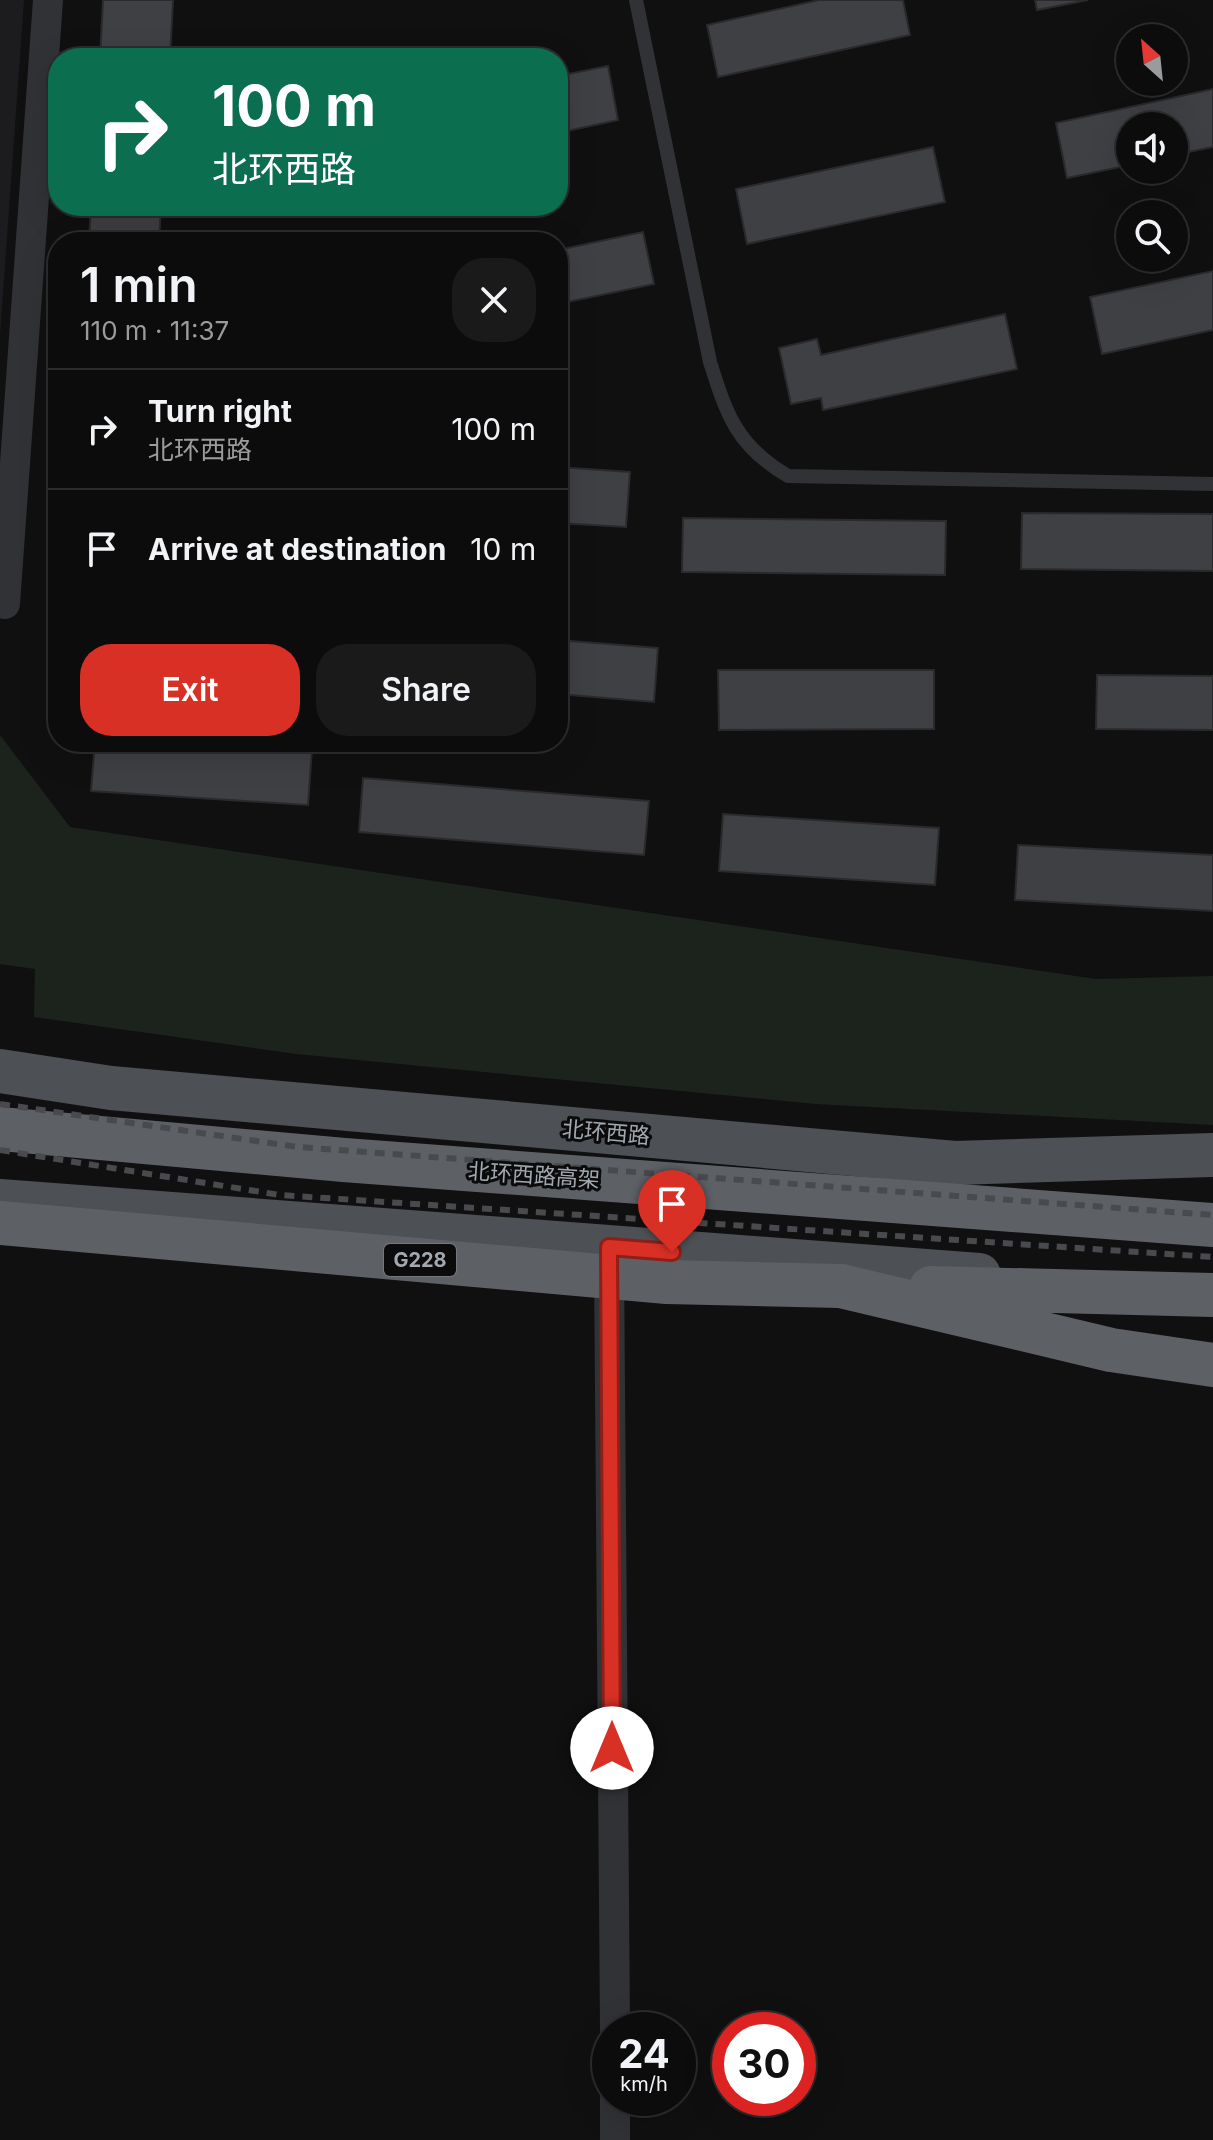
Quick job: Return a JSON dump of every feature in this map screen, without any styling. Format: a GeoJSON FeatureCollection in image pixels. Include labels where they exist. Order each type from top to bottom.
{"type":"FeatureCollection","features":[{"type":"Feature","properties":{"kind":"highway","name":"北环西路高架"},"geometry":{"type":"LineString","coordinates":[[0,1129],[328,1159],[1213,1225]]}},
{"type":"Feature","properties":{"kind":"highway","name":"G228"},"geometry":{"type":"LineString","coordinates":[[0,1223],[667,1282],[841,1286],[1111,1350],[1213,1365]]}},
{"type":"Feature","properties":{"kind":"highway"},"geometry":{"type":"LineString","coordinates":[[841,1286],[1213,1294]]}},
{"type":"Feature","properties":{"kind":"main road","name":"北环西路"},"geometry":{"type":"LineString","coordinates":[[0,1071],[111,1088],[955,1163],[1213,1155]]}},
{"type":"Feature","properties":{"kind":"main road"},"geometry":{"type":"LineString","coordinates":[[0,1201],[1213,1294]]}},
{"type":"Feature","properties":{"kind":"street"},"geometry":{"type":"LineString","coordinates":[[5,604],[48,0]]}},
{"type":"Feature","properties":{"kind":"street"},"geometry":{"type":"LineString","coordinates":[[609,1247],[615,2012]]}},
{"type":"Feature","properties":{"kind":"street"},"geometry":{"type":"LineString","coordinates":[[615,2116],[615,2140]]}},
{"type":"Feature","properties":{"kind":"lane"},"geometry":{"type":"LineString","coordinates":[[636,0],[710,362],[728,420],[759,459],[788,476],[1213,484]]}},
{"type":"Feature","properties":{"kind":"shaded area"},"geometry":{"type":"Polygon","coordinates":[[[0,0],[24,0],[0,335],[0,0]]]}},
{"type":"Feature","properties":{"kind":"shaded area"},"geometry":{"type":"Polygon","coordinates":[[[0,735],[70,827],[1096,979],[1213,976],[1213,1125],[816,1104],[296,1054],[34,1017],[35,969],[0,964],[0,735]]]}},
{"type":"Feature","properties":{"kind":"building"},"geometry":{"type":"Polygon","coordinates":[[[103,0],[173,0],[171,48],[101,48],[103,0]]]}},
{"type":"Feature","properties":{"kind":"building"},"geometry":{"type":"Polygon","coordinates":[[[819,0],[903,0],[910,35],[718,77],[707,25],[819,0]]]}},
{"type":"Feature","properties":{"kind":"building"},"geometry":{"type":"Polygon","coordinates":[[[1035,0],[1088,0],[1037,10],[1035,0]]]}},
{"type":"Feature","properties":{"kind":"building"},"geometry":{"type":"Polygon","coordinates":[[[608,66],[618,120],[568,131],[568,74],[608,66]]]}},
{"type":"Feature","properties":{"kind":"building"},"geometry":{"type":"Polygon","coordinates":[[[1213,89],[1213,147],[1188,152],[1188,112],[1116,112],[1116,168],[1067,178],[1056,123],[1213,89]]]}},
{"type":"Feature","properties":{"kind":"building"},"geometry":{"type":"Polygon","coordinates":[[[933,147],[945,202],[747,244],[736,189],[933,147]]]}},
{"type":"Feature","properties":{"kind":"building"},"geometry":{"type":"Polygon","coordinates":[[[90,216],[160,216],[160,232],[90,232],[90,216]]]}},
{"type":"Feature","properties":{"kind":"building"},"geometry":{"type":"Polygon","coordinates":[[[643,232],[654,284],[568,302],[568,248],[643,232]]]}},
{"type":"Feature","properties":{"kind":"building"},"geometry":{"type":"Polygon","coordinates":[[[1213,271],[1213,330],[1102,354],[1090,297],[1213,271]]]}},
{"type":"Feature","properties":{"kind":"building"},"geometry":{"type":"Polygon","coordinates":[[[1005,314],[1017,369],[823,410],[821,398],[791,404],[779,348],[817,339],[821,355],[1005,314]]]}},
{"type":"Feature","properties":{"kind":"building"},"geometry":{"type":"Polygon","coordinates":[[[568,468],[630,472],[626,527],[568,524],[568,468]]]}},
{"type":"Feature","properties":{"kind":"building"},"geometry":{"type":"Polygon","coordinates":[[[1022,513],[1213,514],[1213,571],[1021,569],[1022,513]]]}},
{"type":"Feature","properties":{"kind":"building"},"geometry":{"type":"Polygon","coordinates":[[[683,518],[946,521],[945,575],[682,572],[683,518]]]}},
{"type":"Feature","properties":{"kind":"building"},"geometry":{"type":"Polygon","coordinates":[[[568,641],[658,648],[654,702],[568,695],[568,641]]]}},
{"type":"Feature","properties":{"kind":"building"},"geometry":{"type":"Polygon","coordinates":[[[718,670],[934,670],[934,729],[719,730],[718,670]]]}},
{"type":"Feature","properties":{"kind":"building"},"geometry":{"type":"Polygon","coordinates":[[[1097,675],[1213,676],[1213,730],[1096,729],[1097,675]]]}},
{"type":"Feature","properties":{"kind":"building"},"geometry":{"type":"Polygon","coordinates":[[[94,752],[312,752],[308,805],[91,791],[94,752]]]}},
{"type":"Feature","properties":{"kind":"building"},"geometry":{"type":"Polygon","coordinates":[[[363,778],[649,801],[644,855],[359,832],[363,778]]]}},
{"type":"Feature","properties":{"kind":"building"},"geometry":{"type":"Polygon","coordinates":[[[723,814],[939,828],[935,885],[719,871],[723,814]]]}},
{"type":"Feature","properties":{"kind":"building"},"geometry":{"type":"Polygon","coordinates":[[[1018,845],[1213,855],[1213,911],[1015,900],[1018,845]]]}},
{"type":"Feature","properties":{"kind":"railway"},"geometry":{"type":"LineString","coordinates":[[0,1104],[298,1147],[1213,1215]]}},
{"type":"Feature","properties":{"kind":"railway"},"geometry":{"type":"LineString","coordinates":[[0,1150],[280,1195],[1213,1257]]}},
{"type":"Feature","properties":{"kind":"route"},"geometry":{"type":"LineString","coordinates":[[612,1748],[609,1247],[672,1252]]}}]}
